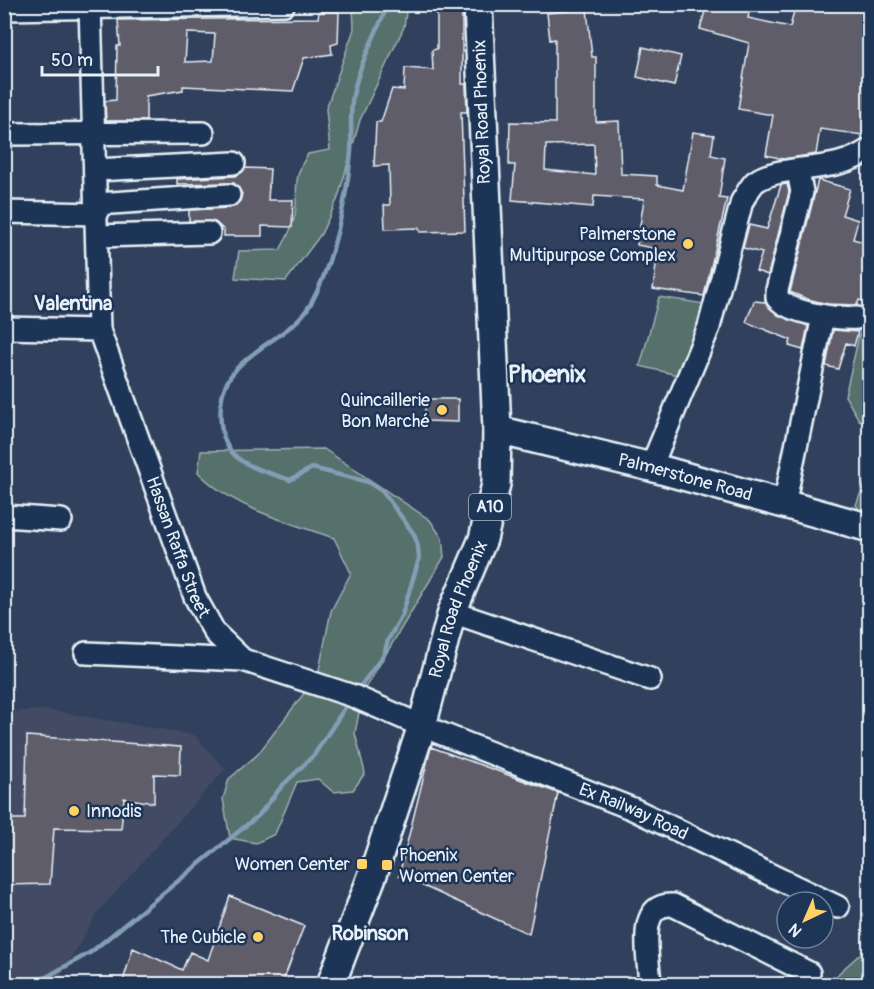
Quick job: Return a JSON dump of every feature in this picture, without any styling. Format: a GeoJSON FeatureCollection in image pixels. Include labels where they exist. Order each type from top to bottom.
{"type":"FeatureCollection","features":[{"type":"Feature","properties":{"kind":"main road","name":"Royal Road Phoenix"},"geometry":{"type":"LineString","coordinates":[[333,984],[423,726],[452,612],[483,539],[494,495],[498,430],[478,4]]}},
{"type":"Feature","properties":{"kind":"main road","name":"Palmerstone Road"},"geometry":{"type":"LineString","coordinates":[[498,430],[651,468],[870,528]]}},
{"type":"Feature","properties":{"kind":"street"},"geometry":{"type":"LineString","coordinates":[[4,9],[284,4]]}},
{"type":"Feature","properties":{"kind":"street","name":"Hassan Raffa Street"},"geometry":{"type":"LineString","coordinates":[[90,7],[99,330],[195,597],[215,633],[243,660],[353,696],[423,726]]}},
{"type":"Feature","properties":{"kind":"street"},"geometry":{"type":"LineString","coordinates":[[4,134],[202,133]]}},
{"type":"Feature","properties":{"kind":"street"},"geometry":{"type":"LineString","coordinates":[[651,468],[709,327],[742,201],[754,183],[768,175],[839,165],[870,149]]}},
{"type":"Feature","properties":{"kind":"street"},"geometry":{"type":"LineString","coordinates":[[95,170],[234,163]]}},
{"type":"Feature","properties":{"kind":"street"},"geometry":{"type":"LineString","coordinates":[[798,171],[802,192],[776,294],[785,304],[823,316],[857,318]]}},
{"type":"Feature","properties":{"kind":"street"},"geometry":{"type":"LineString","coordinates":[[4,212],[97,209],[229,195]]}},
{"type":"Feature","properties":{"kind":"street"},"geometry":{"type":"LineString","coordinates":[[97,236],[209,233]]}},
{"type":"Feature","properties":{"kind":"street"},"geometry":{"type":"LineString","coordinates":[[784,505],[823,316]]}},
{"type":"Feature","properties":{"kind":"street"},"geometry":{"type":"LineString","coordinates":[[4,328],[99,330]]}},
{"type":"Feature","properties":{"kind":"street"},"geometry":{"type":"LineString","coordinates":[[4,516],[61,520]]}},
{"type":"Feature","properties":{"kind":"street"},"geometry":{"type":"LineString","coordinates":[[452,612],[650,679]]}},
{"type":"Feature","properties":{"kind":"street"},"geometry":{"type":"LineString","coordinates":[[86,653],[243,660]]}},
{"type":"Feature","properties":{"kind":"street","name":"Ex Railway Road"},"geometry":{"type":"LineString","coordinates":[[423,726],[633,809],[838,907]]}},
{"type":"Feature","properties":{"kind":"street"},"geometry":{"type":"LineString","coordinates":[[650,984],[648,921],[658,907],[665,904],[674,905],[809,973]]}},
{"type":"Feature","properties":{"kind":"shaded area"},"geometry":{"type":"Polygon","coordinates":[[[46,710],[194,735],[225,769],[97,913],[56,984],[5,984],[4,712],[46,710]]]}},
{"type":"Feature","properties":{"kind":"green space"},"geometry":{"type":"Polygon","coordinates":[[[353,5],[407,5],[404,27],[360,120],[338,198],[321,234],[286,281],[235,278],[239,251],[280,250],[294,220],[297,178],[303,163],[308,154],[330,150],[326,109],[354,29],[353,5]]]}},
{"type":"Feature","properties":{"kind":"green space"},"geometry":{"type":"Polygon","coordinates":[[[659,297],[705,304],[682,376],[640,366],[659,297]]]}},
{"type":"Feature","properties":{"kind":"green space"},"geometry":{"type":"Polygon","coordinates":[[[869,314],[869,424],[859,420],[845,396],[859,336],[869,314]]]}},
{"type":"Feature","properties":{"kind":"green space"},"geometry":{"type":"Polygon","coordinates":[[[324,449],[430,520],[442,538],[444,557],[363,692],[355,733],[365,773],[353,790],[333,792],[318,779],[297,782],[275,834],[256,843],[230,838],[223,799],[229,779],[258,754],[318,675],[331,611],[351,573],[334,538],[280,520],[244,504],[212,485],[198,472],[201,451],[324,449]]]}},
{"type":"Feature","properties":{"kind":"green space"},"geometry":{"type":"Polygon","coordinates":[[[869,472],[869,516],[863,515],[856,505],[869,472]]]}},
{"type":"Feature","properties":{"kind":"green space"},"geometry":{"type":"Polygon","coordinates":[[[869,946],[869,984],[833,984],[839,973],[869,946]]]}},
{"type":"Feature","properties":{"kind":"building"},"geometry":{"type":"Polygon","coordinates":[[[437,4],[462,4],[462,84],[466,84],[467,112],[461,112],[465,231],[420,232],[419,228],[385,229],[384,205],[390,205],[389,165],[374,166],[376,122],[381,122],[392,89],[404,90],[405,68],[433,70],[432,50],[437,49],[437,4]]]}},
{"type":"Feature","properties":{"kind":"building"},"geometry":{"type":"Polygon","coordinates":[[[707,4],[751,4],[748,18],[790,27],[796,4],[870,4],[870,136],[820,129],[816,154],[783,159],[766,155],[773,115],[738,109],[749,43],[700,29],[707,4]]]}},
{"type":"Feature","properties":{"kind":"building"},"geometry":{"type":"Polygon","coordinates":[[[587,9],[592,57],[596,57],[596,122],[619,121],[621,174],[657,176],[657,185],[683,190],[693,132],[714,135],[711,155],[725,158],[719,198],[727,199],[704,296],[653,289],[658,249],[637,245],[644,199],[594,196],[593,207],[512,200],[515,165],[509,165],[510,122],[555,123],[555,39],[550,40],[547,13],[587,9]],[[594,144],[546,145],[545,170],[595,175],[594,144]]]}},
{"type":"Feature","properties":{"kind":"building"},"geometry":{"type":"Polygon","coordinates":[[[319,12],[339,12],[338,43],[331,45],[332,54],[304,58],[293,91],[183,86],[183,90],[146,96],[146,121],[106,121],[105,101],[116,100],[117,46],[120,46],[118,20],[318,18],[319,12]],[[187,33],[185,62],[213,61],[215,34],[187,33]]]}},
{"type":"Feature","properties":{"kind":"building"},"geometry":{"type":"Polygon","coordinates":[[[643,47],[681,56],[674,86],[637,77],[643,47]]]}},
{"type":"Feature","properties":{"kind":"building"},"geometry":{"type":"Polygon","coordinates":[[[246,168],[270,169],[268,200],[293,200],[292,227],[262,226],[262,236],[224,236],[224,230],[215,222],[189,221],[189,210],[230,208],[240,201],[242,194],[234,183],[177,184],[177,179],[235,176],[246,168]]]}},
{"type":"Feature","properties":{"kind":"building"},"geometry":{"type":"Polygon","coordinates":[[[818,180],[850,189],[842,215],[858,220],[853,239],[870,244],[870,294],[867,303],[859,300],[857,305],[828,304],[790,292],[818,180]]]}},
{"type":"Feature","properties":{"kind":"building"},"geometry":{"type":"Polygon","coordinates":[[[787,184],[789,192],[768,275],[756,271],[762,253],[743,248],[749,225],[767,229],[781,185],[787,184]]]}},
{"type":"Feature","properties":{"kind":"building"},"geometry":{"type":"Polygon","coordinates":[[[754,301],[765,302],[778,315],[808,326],[803,350],[789,346],[791,340],[746,322],[754,301]]]}},
{"type":"Feature","properties":{"kind":"building"},"geometry":{"type":"Polygon","coordinates":[[[833,330],[858,332],[854,346],[846,343],[838,369],[826,366],[833,330]]]}},
{"type":"Feature","properties":{"kind":"building","name":"Quincaillerie Bon Marché"},"geometry":{"type":"Polygon","coordinates":[[[425,399],[458,399],[458,422],[425,421],[425,399]]]}},
{"type":"Feature","properties":{"kind":"building","name":"Innodis"},"geometry":{"type":"Polygon","coordinates":[[[27,736],[181,747],[180,775],[154,774],[154,803],[124,798],[121,829],[54,828],[50,884],[4,885],[4,819],[25,819],[27,736]]]}},
{"type":"Feature","properties":{"kind":"building"},"geometry":{"type":"Polygon","coordinates":[[[431,747],[558,793],[529,934],[399,875],[431,747]]]}},
{"type":"Feature","properties":{"kind":"building","name":"The Cubicle"},"geometry":{"type":"Polygon","coordinates":[[[230,896],[304,926],[282,984],[122,984],[133,948],[182,970],[190,952],[208,960],[230,896]]]}},
{"type":"Feature","properties":{"kind":"waterway"},"geometry":{"type":"LineString","coordinates":[[357,691],[384,654],[388,640],[402,615],[419,559],[414,534],[382,491],[368,482],[312,468],[290,480],[247,464],[237,457],[223,437],[221,403],[225,386],[234,372],[245,360],[300,318],[310,305],[326,271],[338,231],[346,189],[351,152],[351,108],[354,90],[388,4]]}},
{"type":"Feature","properties":{"kind":"waterway"},"geometry":{"type":"LineString","coordinates":[[34,984],[91,952],[259,815],[282,786],[314,755],[350,700]]}},
{"type":"Feature","properties":{"kind":"place","name":"Palmerstone Multipurpose Complex"},"geometry":{"type":"Point","coordinates":[688,244]}},
{"type":"Feature","properties":{"kind":"place","name":"Quincaillerie Bon Marché"},"geometry":{"type":"Point","coordinates":[442,410]}},
{"type":"Feature","properties":{"kind":"place","name":"Innodis"},"geometry":{"type":"Point","coordinates":[74,811]}},
{"type":"Feature","properties":{"kind":"place","name":"Women Center"},"geometry":{"type":"Point","coordinates":[362,864]}},
{"type":"Feature","properties":{"kind":"place","name":"Phoenix Women Center"},"geometry":{"type":"Point","coordinates":[387,865]}},
{"type":"Feature","properties":{"kind":"place","name":"The Cubicle"},"geometry":{"type":"Point","coordinates":[258,937]}},
{"type":"Feature","properties":{"kind":"district","name":"Valentina"},"geometry":{"type":"Point","coordinates":[73,303]}},
{"type":"Feature","properties":{"kind":"district","name":"Phoenix"},"geometry":{"type":"Point","coordinates":[547,374]}},
{"type":"Feature","properties":{"kind":"district","name":"Robinson"},"geometry":{"type":"Point","coordinates":[370,933]}}]}
